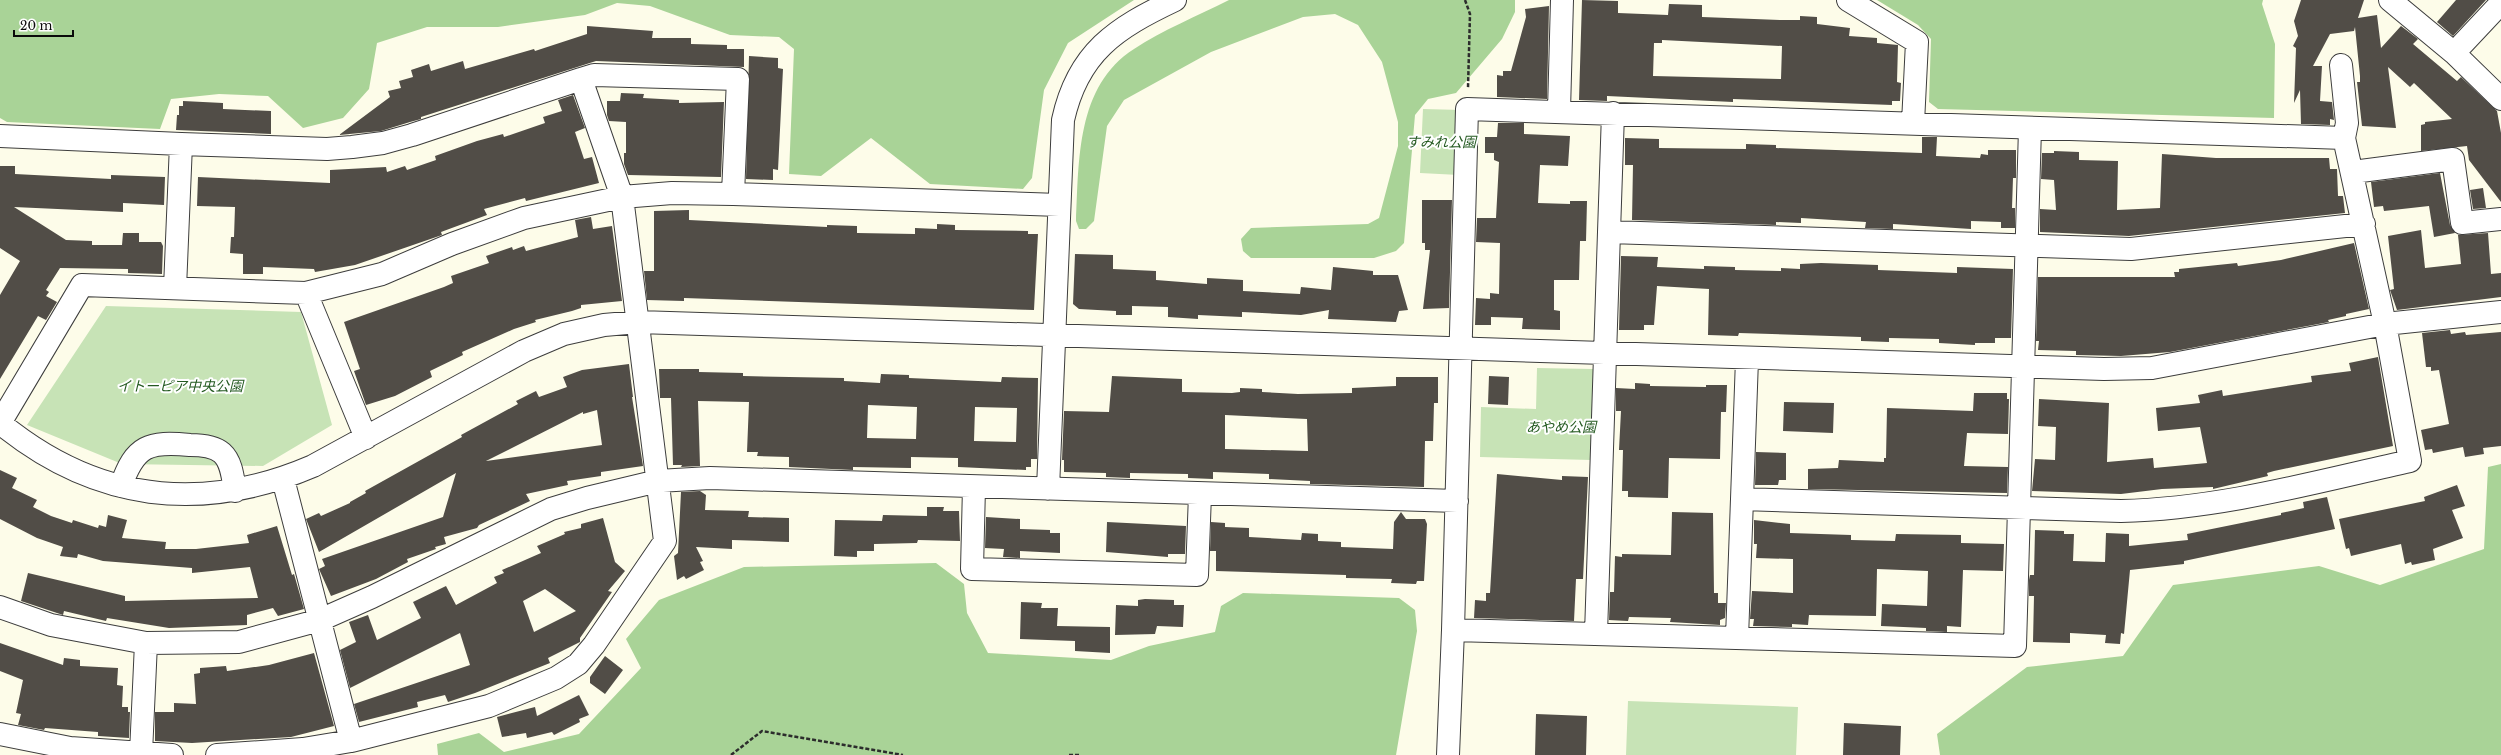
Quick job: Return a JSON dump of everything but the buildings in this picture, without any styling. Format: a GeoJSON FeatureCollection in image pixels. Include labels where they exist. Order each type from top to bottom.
{"type":"FeatureCollection","features":[{"type":"Feature","properties":{"kind":"street"},"geometry":{"type":"LineString","coordinates":[[1048,489],[1059,205],[1063,120],[1066,105],[1082,72],[1100,47],[1125,25],[1175,0]]}},
{"type":"Feature","properties":{"kind":"street"},"geometry":{"type":"LineString","coordinates":[[1559,111],[1562,0]]}},
{"type":"Feature","properties":{"kind":"street"},"geometry":{"type":"LineString","coordinates":[[1848,0],[1917,42],[1914,123]]}},
{"type":"Feature","properties":{"kind":"street"},"geometry":{"type":"LineString","coordinates":[[2390,0],[2454,53],[2501,98]]}},
{"type":"Feature","properties":{"kind":"street"},"geometry":{"type":"LineString","coordinates":[[2454,53],[2501,3]]}},
{"type":"Feature","properties":{"kind":"street"},"geometry":{"type":"LineString","coordinates":[[1742,499],[2019,508],[2158,510],[2284,489],[2410,461],[2385,324],[2353,172],[2344,138],[2347,123],[2341,65]]}},
{"type":"Feature","properties":{"kind":"street"},"geometry":{"type":"LineString","coordinates":[[0,136],[327,149],[383,143],[500,107],[581,78],[594,75],[738,79],[734,194]]}},
{"type":"Feature","properties":{"kind":"street"},"geometry":{"type":"LineString","coordinates":[[217,755],[303,749],[351,741],[489,706],[556,678],[578,664],[594,645],[665,540],[622,197],[581,78]]}},
{"type":"Feature","properties":{"kind":"street"},"geometry":{"type":"LineString","coordinates":[[1448,755],[1453,630],[1467,108],[2344,138]]}},
{"type":"Feature","properties":{"kind":"street"},"geometry":{"type":"LineString","coordinates":[[1596,634],[1613,113]]}},
{"type":"Feature","properties":{"kind":"street"},"geometry":{"type":"LineString","coordinates":[[1453,630],[2015,646],[2030,128]]}},
{"type":"Feature","properties":{"kind":"street"},"geometry":{"type":"LineString","coordinates":[[175,288],[181,144]]}},
{"type":"Feature","properties":{"kind":"street"},"geometry":{"type":"LineString","coordinates":[[2353,172],[2453,159],[2462,223],[2501,219]]}},
{"type":"Feature","properties":{"kind":"street"},"geometry":{"type":"LineString","coordinates":[[1059,205],[734,194],[672,193],[622,197],[524,218],[452,244],[382,274],[306,293],[82,285],[0,423],[26,444],[73,470],[121,486],[176,494],[209,495],[235,491],[283,479],[313,466],[524,351],[564,334],[604,325],[638,322],[2023,368],[2152,368],[2385,324],[2501,312]]}},
{"type":"Feature","properties":{"kind":"street"},"geometry":{"type":"LineString","coordinates":[[1609,232],[2027,246],[2153,248],[2364,224]]}},
{"type":"Feature","properties":{"kind":"street"},"geometry":{"type":"LineString","coordinates":[[306,293],[366,438]]}},
{"type":"Feature","properties":{"kind":"street"},"geometry":{"type":"LineString","coordinates":[[1737,638],[1747,359]]}},
{"type":"Feature","properties":{"kind":"street"},"geometry":{"type":"LineString","coordinates":[[121,486],[126,470],[140,452],[154,444],[163,443],[207,446],[222,453],[228,460],[235,491]]}},
{"type":"Feature","properties":{"kind":"street"},"geometry":{"type":"LineString","coordinates":[[0,607],[51,625],[146,643],[238,642],[320,620],[404,582],[551,509],[586,498],[658,481],[710,478],[1456,501]]}},
{"type":"Feature","properties":{"kind":"street"},"geometry":{"type":"LineString","coordinates":[[283,479],[351,741]]}},
{"type":"Feature","properties":{"kind":"street"},"geometry":{"type":"LineString","coordinates":[[974,487],[972,569],[1197,575],[1200,494]]}},
{"type":"Feature","properties":{"kind":"street"},"geometry":{"type":"LineString","coordinates":[[140,753],[146,643]]}},
{"type":"Feature","properties":{"kind":"street"},"geometry":{"type":"LineString","coordinates":[[0,734],[70,748],[172,755]]}},
{"type":"Feature","properties":{"kind":"path"},"geometry":{"type":"LineString","coordinates":[[1465,0],[1470,14],[1467,108]]}},
{"type":"Feature","properties":{"kind":"path"},"geometry":{"type":"LineString","coordinates":[[731,755],[762,731],[903,755]]}},
{"type":"Feature","properties":{"kind":"path"},"geometry":{"type":"LineString","coordinates":[[1068,755],[1078,755]]}},
{"type":"Feature","properties":{"kind":"green space"},"geometry":{"type":"Polygon","coordinates":[[[0,0],[1134,0],[1068,43],[1044,90],[1032,178],[1023,189],[930,184],[871,138],[821,176],[789,174],[794,49],[779,37],[730,35],[650,6],[617,3],[585,15],[498,27],[427,27],[377,43],[369,89],[343,118],[303,128],[268,96],[219,94],[171,99],[160,129],[7,122],[0,118],[0,0]]]}},
{"type":"Feature","properties":{"kind":"green space"},"geometry":{"type":"Polygon","coordinates":[[[1229,0],[1515,0],[1515,12],[1502,39],[1456,93],[1428,99],[1415,115],[1404,243],[1396,251],[1374,258],[1251,258],[1243,251],[1241,239],[1251,228],[1368,224],[1379,218],[1398,146],[1398,122],[1382,62],[1358,25],[1335,14],[1303,17],[1211,52],[1124,100],[1107,126],[1094,221],[1086,229],[1079,229],[1076,221],[1080,150],[1084,126],[1091,104],[1101,83],[1115,65],[1134,49],[1168,29],[1229,0]]]}},
{"type":"Feature","properties":{"kind":"green space"},"geometry":{"type":"Polygon","coordinates":[[[1877,0],[2263,0],[2262,4],[2275,44],[2274,118],[1938,109],[1929,102],[1931,39],[1918,25],[1877,0]]]}},
{"type":"Feature","properties":{"kind":"green space","name":"すみれ公園"},"geometry":{"type":"Polygon","coordinates":[[[1423,109],[1462,110],[1459,175],[1420,173],[1423,109]]]}},
{"type":"Feature","properties":{"kind":"green space","name":"イトーピア中央公園"},"geometry":{"type":"Polygon","coordinates":[[[106,306],[301,312],[332,425],[263,466],[122,464],[27,425],[106,306]]]}},
{"type":"Feature","properties":{"kind":"green space","name":"あやめ公園"},"geometry":{"type":"Polygon","coordinates":[[[1537,368],[1593,369],[1591,460],[1480,457],[1481,407],[1536,409],[1537,368]]]}},
{"type":"Feature","properties":{"kind":"green space"},"geometry":{"type":"Polygon","coordinates":[[[2501,464],[2501,755],[1940,755],[1937,734],[2027,667],[2123,656],[2173,585],[2319,566],[2380,585],[2484,549],[2488,467],[2501,464]]]}},
{"type":"Feature","properties":{"kind":"green space"},"geometry":{"type":"Polygon","coordinates":[[[936,563],[964,584],[967,613],[988,653],[1111,660],[1149,646],[1215,632],[1221,606],[1243,593],[1399,598],[1415,610],[1417,631],[1396,755],[438,755],[437,744],[479,733],[504,752],[579,734],[641,668],[626,639],[659,600],[744,567],[936,563]]]}},
{"type":"Feature","properties":{"kind":"green space"},"geometry":{"type":"Polygon","coordinates":[[[1628,701],[1798,707],[1796,755],[1626,755],[1628,701]]]}}]}
